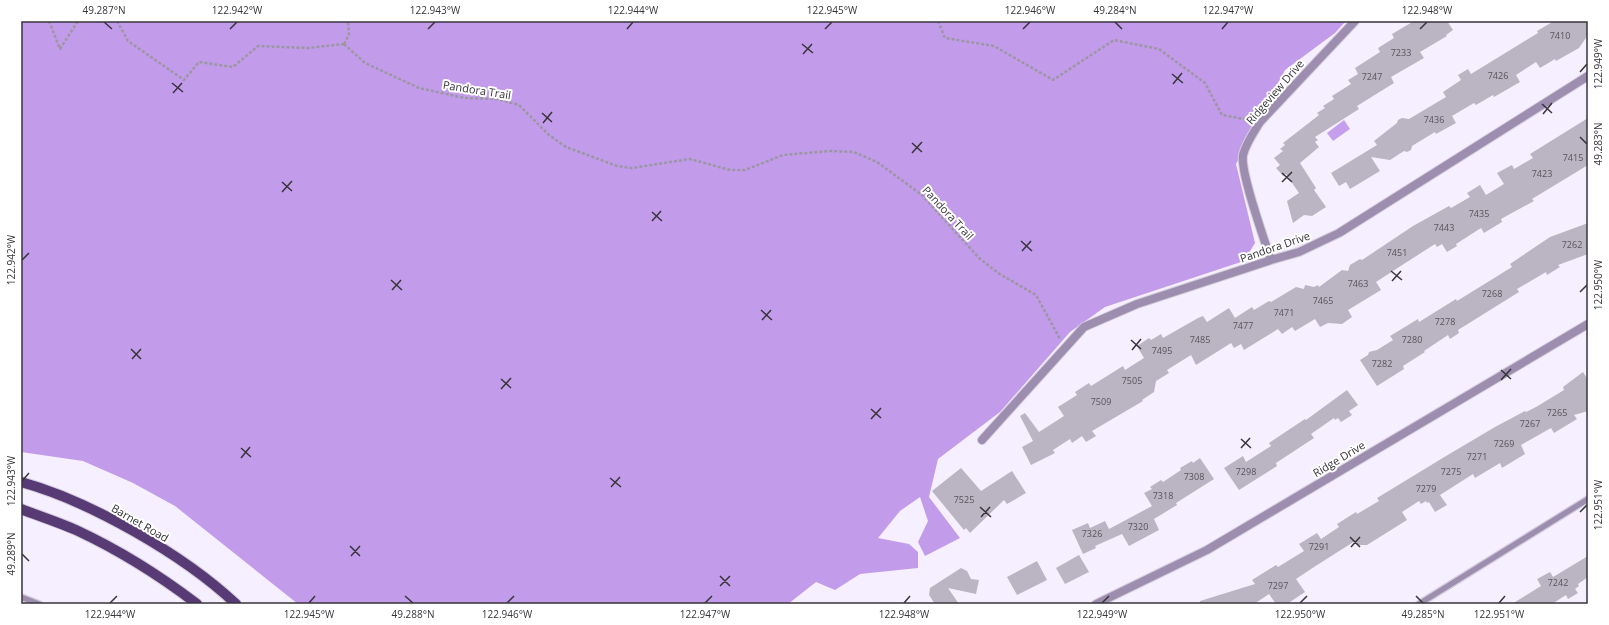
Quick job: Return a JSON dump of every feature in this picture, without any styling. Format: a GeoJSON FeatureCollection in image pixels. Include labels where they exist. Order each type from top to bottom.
{"type":"FeatureCollection","features":[{"type":"Feature","properties":{"kind":"main road","name":"Barnet Road"},"geometry":{"type":"LineString","coordinates":[[21,482],[85,506],[134,532],[186,565],[236,604]]}},
{"type":"Feature","properties":{"kind":"main road"},"geometry":{"type":"LineString","coordinates":[[21,509],[75,530],[124,555],[170,584],[197,604]]}},
{"type":"Feature","properties":{"kind":"street","name":"Ridgeview Drive"},"geometry":{"type":"LineString","coordinates":[[1271,260],[1246,180],[1243,156],[1250,139],[1260,122],[1355,21]]}},
{"type":"Feature","properties":{"kind":"street","name":"Pandora Drive"},"geometry":{"type":"LineString","coordinates":[[982,440],[1084,327],[1137,304],[1299,252],[1339,233],[1588,76]]}},
{"type":"Feature","properties":{"kind":"street","name":"Ridge Drive"},"geometry":{"type":"LineString","coordinates":[[1096,604],[1207,550],[1588,324]]}},
{"type":"Feature","properties":{"kind":"lane"},"geometry":{"type":"LineString","coordinates":[[1419,604],[1588,499]]}},
{"type":"Feature","properties":{"kind":"lane"},"geometry":{"type":"LineString","coordinates":[[21,597],[39,604]]}},
{"type":"Feature","properties":{"kind":"path"},"geometry":{"type":"LineString","coordinates":[[49,21],[60,49],[78,21]]}},
{"type":"Feature","properties":{"kind":"path"},"geometry":{"type":"LineString","coordinates":[[117,21],[128,41],[184,80],[199,62],[233,67],[258,46],[308,48],[344,44],[349,35],[348,21]]}},
{"type":"Feature","properties":{"kind":"path"},"geometry":{"type":"LineString","coordinates":[[938,21],[945,38],[994,46],[1052,80],[1114,40],[1159,49],[1205,83],[1222,115],[1260,122]]}},
{"type":"Feature","properties":{"kind":"path","name":"Pandora Trail"},"geometry":{"type":"LineString","coordinates":[[344,44],[365,63],[419,88],[464,98],[497,99],[519,105],[549,135],[566,147],[617,166],[632,168],[690,159],[730,170],[744,170],[783,155],[830,151],[854,152],[877,162],[922,195],[979,258],[998,273],[1036,294],[1066,348]]}},
{"type":"Feature","properties":{"kind":"shaded area"},"geometry":{"type":"Polygon","coordinates":[[[21,21],[1346,21],[1335,33],[1285,70],[1236,164],[1255,243],[1244,261],[1105,307],[1070,332],[1000,412],[938,459],[929,497],[960,538],[925,556],[918,542],[928,521],[920,497],[900,511],[878,538],[909,544],[918,552],[918,568],[860,574],[835,590],[816,582],[788,604],[298,604],[175,506],[133,483],[83,461],[21,452],[21,21]]]}},
{"type":"Feature","properties":{"kind":"shaded area"},"geometry":{"type":"Polygon","coordinates":[[[1344,120],[1350,129],[1333,141],[1327,133],[1344,120]]]}},
{"type":"Feature","properties":{"kind":"building"},"geometry":{"type":"Polygon","coordinates":[[[1414,21],[1447,21],[1453,30],[1446,35],[1447,36],[1420,52],[1424,58],[1391,77],[1394,83],[1357,106],[1359,109],[1315,137],[1318,140],[1315,142],[1319,147],[1300,163],[1316,188],[1314,190],[1326,207],[1312,216],[1304,215],[1293,223],[1287,201],[1299,193],[1286,174],[1283,176],[1276,168],[1280,165],[1274,158],[1283,151],[1280,149],[1285,145],[1283,143],[1319,115],[1317,113],[1325,108],[1323,106],[1334,99],[1332,96],[1351,84],[1348,80],[1358,74],[1355,68],[1380,52],[1378,48],[1394,38],[1392,34],[1414,21]]]}},
{"type":"Feature","properties":{"kind":"building"},"geometry":{"type":"Polygon","coordinates":[[[1554,21],[1588,21],[1588,35],[1579,48],[1540,68],[1536,62],[1516,75],[1520,82],[1494,97],[1493,95],[1476,105],[1474,103],[1452,116],[1456,123],[1436,134],[1435,132],[1412,146],[1411,150],[1407,152],[1404,151],[1390,160],[1371,157],[1380,171],[1350,189],[1346,182],[1339,186],[1331,173],[1377,145],[1374,141],[1397,123],[1398,120],[1402,118],[1409,119],[1446,97],[1443,92],[1461,80],[1458,75],[1468,69],[1471,74],[1538,33],[1537,31],[1554,21]]]}},
{"type":"Feature","properties":{"kind":"building"},"geometry":{"type":"Polygon","coordinates":[[[1588,118],[1588,165],[1532,199],[1534,201],[1501,219],[1502,222],[1484,233],[1481,228],[1456,244],[1457,246],[1447,252],[1442,244],[1437,247],[1435,244],[1396,269],[1376,282],[1381,290],[1348,310],[1352,317],[1342,324],[1328,323],[1320,327],[1315,319],[1295,331],[1292,327],[1282,334],[1278,329],[1244,350],[1241,344],[1234,348],[1231,343],[1196,365],[1191,355],[1167,370],[1169,373],[1156,381],[1154,392],[1142,400],[1143,401],[1092,431],[1096,436],[1086,442],[1082,436],[1072,443],[1070,439],[1053,450],[1055,453],[1031,465],[1022,447],[1033,441],[1020,416],[1025,413],[1039,432],[1064,416],[1058,407],[1077,395],[1075,392],[1089,383],[1091,386],[1123,366],[1125,370],[1144,358],[1137,346],[1149,338],[1151,340],[1161,334],[1163,338],[1203,316],[1207,322],[1229,308],[1235,318],[1252,307],[1254,310],[1296,287],[1304,289],[1305,285],[1314,287],[1318,285],[1319,287],[1342,270],[1348,271],[1350,265],[1360,259],[1362,260],[1413,226],[1449,206],[1451,208],[1470,197],[1467,193],[1480,185],[1486,195],[1504,184],[1497,173],[1512,165],[1514,169],[1533,158],[1530,154],[1588,118]]]}},
{"type":"Feature","properties":{"kind":"building"},"geometry":{"type":"Polygon","coordinates":[[[1588,223],[1588,254],[1558,265],[1560,267],[1547,275],[1546,272],[1517,289],[1519,292],[1458,330],[1459,333],[1450,339],[1448,335],[1403,366],[1404,369],[1377,386],[1360,360],[1368,355],[1369,352],[1377,350],[1393,340],[1390,336],[1418,319],[1419,322],[1456,299],[1457,301],[1512,267],[1510,264],[1550,237],[1588,223]]]}},
{"type":"Feature","properties":{"kind":"building"},"geometry":{"type":"Polygon","coordinates":[[[1583,372],[1588,380],[1588,411],[1574,415],[1577,419],[1554,433],[1551,428],[1521,445],[1525,454],[1502,468],[1500,463],[1475,478],[1473,474],[1440,495],[1447,505],[1435,512],[1429,502],[1427,503],[1426,501],[1421,504],[1419,501],[1402,512],[1407,520],[1367,545],[1358,545],[1355,541],[1314,567],[1296,579],[1305,592],[1287,604],[1276,604],[1269,594],[1254,604],[1200,604],[1200,601],[1255,584],[1252,580],[1276,565],[1278,567],[1304,551],[1299,544],[1317,533],[1321,539],[1339,527],[1337,524],[1356,512],[1357,514],[1379,501],[1377,498],[1495,427],[1525,411],[1526,412],[1536,407],[1564,390],[1563,387],[1583,372]]]}},
{"type":"Feature","properties":{"kind":"building"},"geometry":{"type":"Polygon","coordinates":[[[1347,390],[1358,405],[1349,411],[1352,415],[1341,422],[1338,418],[1335,420],[1334,418],[1311,434],[1314,438],[1276,463],[1277,466],[1239,490],[1224,468],[1243,456],[1246,462],[1271,446],[1269,443],[1305,419],[1306,420],[1347,390]]]}},
{"type":"Feature","properties":{"kind":"building"},"geometry":{"type":"Polygon","coordinates":[[[1200,458],[1214,479],[1154,519],[1159,530],[1129,546],[1122,534],[1095,546],[1096,548],[1083,554],[1072,530],[1088,523],[1090,528],[1105,521],[1109,529],[1152,506],[1144,493],[1152,489],[1150,487],[1161,480],[1163,482],[1181,470],[1180,468],[1192,461],[1193,463],[1200,458]]]}},
{"type":"Feature","properties":{"kind":"building"},"geometry":{"type":"Polygon","coordinates":[[[961,468],[981,491],[1012,471],[1026,493],[1007,504],[1004,500],[970,533],[966,528],[964,530],[932,491],[961,468]]]}},
{"type":"Feature","properties":{"kind":"building"},"geometry":{"type":"Polygon","coordinates":[[[1079,555],[1089,572],[1065,584],[1056,568],[1079,555]]]}},
{"type":"Feature","properties":{"kind":"building"},"geometry":{"type":"Polygon","coordinates":[[[1588,556],[1588,577],[1578,584],[1579,586],[1575,589],[1578,593],[1568,599],[1566,595],[1552,604],[1512,604],[1541,586],[1537,579],[1550,572],[1553,577],[1588,556]]]}},
{"type":"Feature","properties":{"kind":"building"},"geometry":{"type":"Polygon","coordinates":[[[1037,561],[1047,580],[1017,595],[1007,577],[1037,561]]]}},
{"type":"Feature","properties":{"kind":"building"},"geometry":{"type":"Polygon","coordinates":[[[961,568],[967,571],[971,579],[979,580],[976,594],[948,588],[959,604],[935,604],[929,595],[930,588],[961,568]]]}}]}
